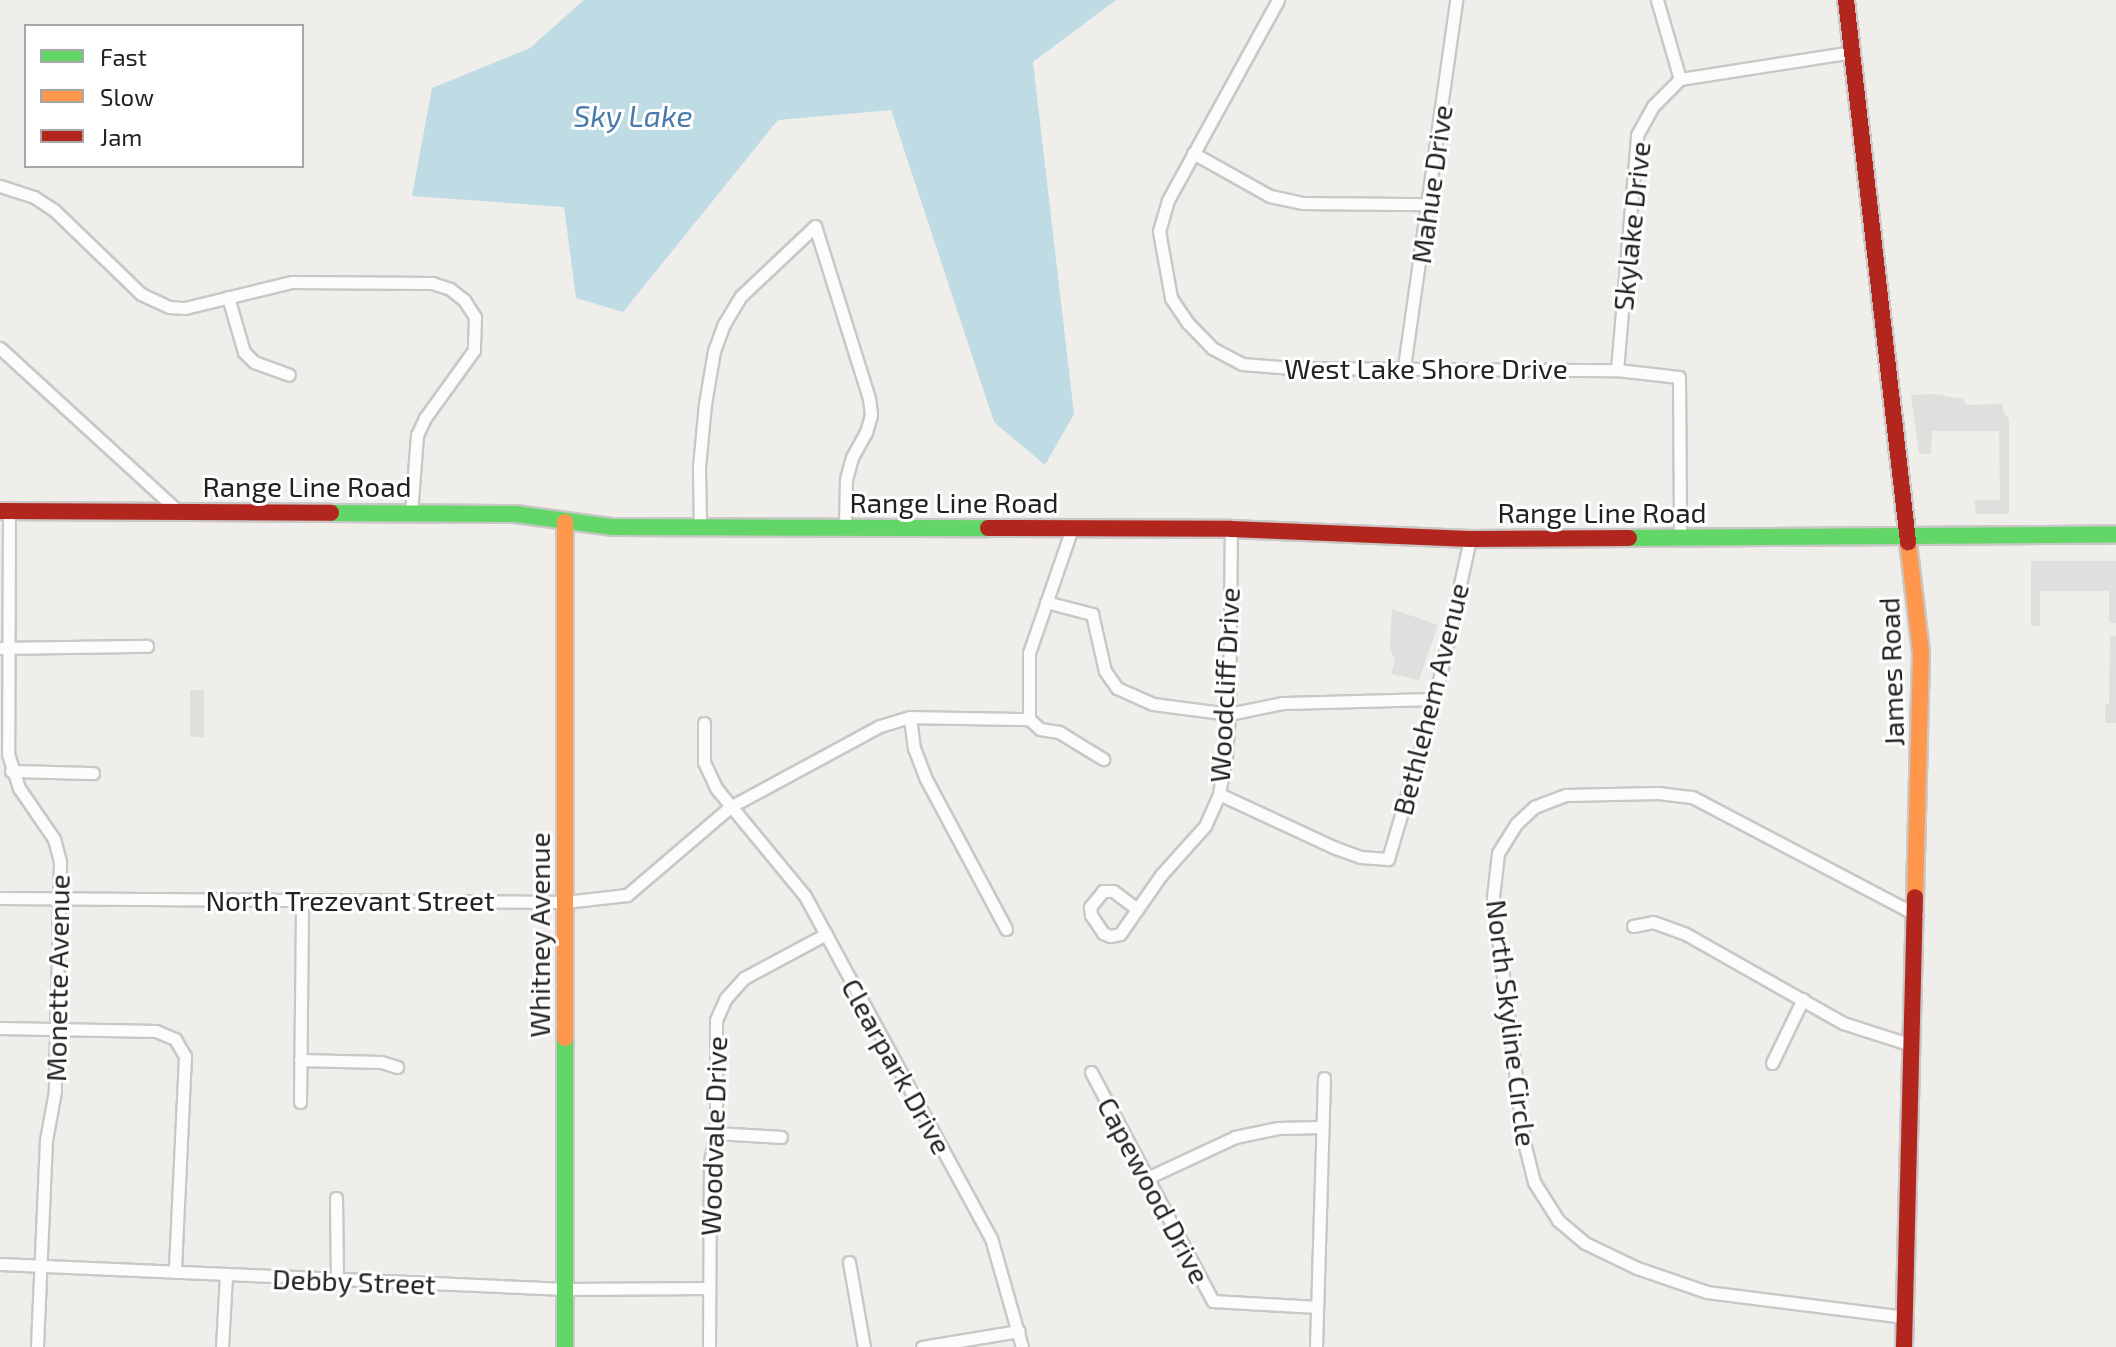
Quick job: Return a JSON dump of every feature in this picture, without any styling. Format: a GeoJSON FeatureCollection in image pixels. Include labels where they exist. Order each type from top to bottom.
{"type":"FeatureCollection","features":[{"type":"Feature","properties":{"kind":"main road","name":"James Road"},"geometry":{"type":"LineString","coordinates":[[1846,0],[1909,537],[1921,666],[1904,1347]]}},
{"type":"Feature","properties":{"kind":"main road","name":"Range Line Road"},"geometry":{"type":"LineString","coordinates":[[4,511],[515,514],[565,522],[700,527],[1231,529],[1470,539],[2116,535]]}},
{"type":"Feature","properties":{"kind":"main road","name":"Whitney Avenue"},"geometry":{"type":"LineString","coordinates":[[565,522],[565,1347]]}},
{"type":"Feature","properties":{"kind":"street","name":"West Lake Shore Drive"},"geometry":{"type":"LineString","coordinates":[[1278,0],[1168,200],[1159,231],[1171,298],[1188,323],[1212,348],[1242,364],[1292,368],[1617,370],[1679,377],[1680,538]]}},
{"type":"Feature","properties":{"kind":"street","name":"Mahue Drive"},"geometry":{"type":"LineString","coordinates":[[1404,367],[1456,0]]}},
{"type":"Feature","properties":{"kind":"street"},"geometry":{"type":"LineString","coordinates":[[1657,0],[1680,79],[1852,52]]}},
{"type":"Feature","properties":{"kind":"street","name":"Skylake Drive"},"geometry":{"type":"LineString","coordinates":[[1617,370],[1637,135],[1653,106],[1680,79]]}},
{"type":"Feature","properties":{"kind":"street"},"geometry":{"type":"LineString","coordinates":[[1193,153],[1270,196],[1303,203],[1429,204]]}},
{"type":"Feature","properties":{"kind":"street"},"geometry":{"type":"LineString","coordinates":[[0,186],[34,197],[54,210],[141,294],[157,303],[185,308],[292,282],[432,283],[450,289],[464,300],[475,317],[474,350],[425,418],[417,435],[411,513]]}},
{"type":"Feature","properties":{"kind":"street"},"geometry":{"type":"LineString","coordinates":[[700,527],[699,467],[705,404],[714,351],[724,324],[741,296],[815,226],[869,398],[871,415],[866,432],[852,457],[846,479],[845,528]]}},
{"type":"Feature","properties":{"kind":"street"},"geometry":{"type":"LineString","coordinates":[[228,297],[244,352],[254,362],[289,375]]}},
{"type":"Feature","properties":{"kind":"street"},"geometry":{"type":"LineString","coordinates":[[0,348],[178,511]]}},
{"type":"Feature","properties":{"kind":"street","name":"Monette Avenue"},"geometry":{"type":"LineString","coordinates":[[4,511],[8,754],[11,771],[54,839],[60,862],[55,1091],[46,1140],[37,1347]]}},
{"type":"Feature","properties":{"kind":"street"},"geometry":{"type":"LineString","coordinates":[[1072,528],[1029,653],[1029,719],[1040,729],[1059,732],[1103,759]]}},
{"type":"Feature","properties":{"kind":"street","name":"Woodcliff Drive"},"geometry":{"type":"LineString","coordinates":[[1137,909],[1205,826],[1219,794],[1229,714],[1231,529]]}},
{"type":"Feature","properties":{"kind":"street","name":"Bethlehem Avenue"},"geometry":{"type":"LineString","coordinates":[[1219,794],[1333,847],[1360,857],[1388,859],[1435,699],[1470,539]]}},
{"type":"Feature","properties":{"kind":"street"},"geometry":{"type":"LineString","coordinates":[[1046,602],[1092,614],[1105,671],[1117,688],[1153,704],[1229,714],[1282,703],[1435,699]]}},
{"type":"Feature","properties":{"kind":"street"},"geometry":{"type":"LineString","coordinates":[[4,648],[147,646]]}},
{"type":"Feature","properties":{"kind":"street"},"geometry":{"type":"LineString","coordinates":[[910,717],[914,748],[926,779],[1006,929]]}},
{"type":"Feature","properties":{"kind":"street","name":"North Trezevant Street"},"geometry":{"type":"LineString","coordinates":[[0,898],[565,902],[627,895],[730,807],[880,726],[910,717],[1029,719]]}},
{"type":"Feature","properties":{"kind":"street","name":"Clearpark Drive"},"geometry":{"type":"LineString","coordinates":[[704,723],[704,762],[730,807],[805,896],[991,1238],[1022,1347]]}},
{"type":"Feature","properties":{"kind":"street"},"geometry":{"type":"LineString","coordinates":[[11,771],[93,773]]}},
{"type":"Feature","properties":{"kind":"street","name":"North Skyline Circle"},"geometry":{"type":"LineString","coordinates":[[1905,1317],[1707,1292],[1611,1256],[1585,1243],[1558,1220],[1534,1182],[1524,1142],[1493,897],[1498,853],[1516,824],[1534,807],[1566,795],[1658,793],[1692,797],[1917,915]]}},
{"type":"Feature","properties":{"kind":"street"},"geometry":{"type":"LineString","coordinates":[[300,1102],[302,900]]}},
{"type":"Feature","properties":{"kind":"street"},"geometry":{"type":"LineString","coordinates":[[1633,926],[1653,922],[1684,933],[1843,1023],[1912,1045]]}},
{"type":"Feature","properties":{"kind":"street","name":"Woodvale Drive"},"geometry":{"type":"LineString","coordinates":[[709,1347],[710,1162],[716,1133],[716,1020],[726,998],[744,978],[826,934]]}},
{"type":"Feature","properties":{"kind":"street"},"geometry":{"type":"LineString","coordinates":[[1772,1063],[1803,999]]}},
{"type":"Feature","properties":{"kind":"street"},"geometry":{"type":"LineString","coordinates":[[0,1028],[156,1031],[175,1039],[185,1056],[175,1272]]}},
{"type":"Feature","properties":{"kind":"street"},"geometry":{"type":"LineString","coordinates":[[300,1060],[381,1062],[397,1067]]}},
{"type":"Feature","properties":{"kind":"street","name":"Capewood Drive"},"geometry":{"type":"LineString","coordinates":[[1091,1072],[1145,1179],[1213,1301],[1317,1307]]}},
{"type":"Feature","properties":{"kind":"street"},"geometry":{"type":"LineString","coordinates":[[1316,1347],[1324,1078]]}},
{"type":"Feature","properties":{"kind":"street"},"geometry":{"type":"LineString","coordinates":[[1145,1179],[1235,1137],[1278,1128],[1322,1127]]}},
{"type":"Feature","properties":{"kind":"street"},"geometry":{"type":"LineString","coordinates":[[716,1133],[781,1137]]}},
{"type":"Feature","properties":{"kind":"street"},"geometry":{"type":"LineString","coordinates":[[336,1198],[337,1280]]}},
{"type":"Feature","properties":{"kind":"street"},"geometry":{"type":"LineString","coordinates":[[849,1262],[864,1347]]}},
{"type":"Feature","properties":{"kind":"street","name":"Debby Street"},"geometry":{"type":"LineString","coordinates":[[0,1264],[565,1289],[708,1288]]}},
{"type":"Feature","properties":{"kind":"street"},"geometry":{"type":"LineString","coordinates":[[222,1347],[226,1276]]}},
{"type":"Feature","properties":{"kind":"street"},"geometry":{"type":"LineString","coordinates":[[922,1347],[1019,1331]]}},
{"type":"Feature","properties":{"kind":"shaded area"},"geometry":{"type":"Polygon","coordinates":[[[1934,394],[1963,399],[1966,405],[2003,404],[2003,412],[2009,419],[2009,514],[1976,514],[1974,500],[2000,500],[1999,431],[1932,431],[1931,454],[1919,454],[1911,395],[1934,394]]]}},
{"type":"Feature","properties":{"kind":"shaded area"},"geometry":{"type":"Polygon","coordinates":[[[2031,561],[2116,561],[2116,623],[2109,623],[2109,591],[2040,591],[2040,626],[2031,626],[2031,561]]]}},
{"type":"Feature","properties":{"kind":"shaded area"},"geometry":{"type":"Polygon","coordinates":[[[1392,609],[1438,625],[1419,680],[1391,674],[1395,660],[1390,648],[1392,609]]]}},
{"type":"Feature","properties":{"kind":"shaded area"},"geometry":{"type":"Polygon","coordinates":[[[2110,636],[2116,636],[2116,723],[2105,723],[2105,705],[2109,704],[2110,636]]]}},
{"type":"Feature","properties":{"kind":"shaded area"},"geometry":{"type":"Polygon","coordinates":[[[190,690],[204,690],[204,737],[190,737],[190,690]]]}},
{"type":"Feature","properties":{"kind":"water","name":"Sky Lake"},"geometry":{"type":"Polygon","coordinates":[[[584,0],[1116,0],[1033,62],[1074,414],[1045,465],[994,422],[891,110],[778,120],[623,312],[576,298],[564,207],[412,196],[432,88],[530,48],[584,0]]]}},
{"type":"Feature","properties":{"kind":"traffic: fast"},"geometry":{"type":"LineString","coordinates":[[331,513],[515,514],[613,527],[988,528]]}},
{"type":"Feature","properties":{"kind":"traffic: fast"},"geometry":{"type":"LineString","coordinates":[[1629,538],[2116,535]]}},
{"type":"Feature","properties":{"kind":"traffic: fast"},"geometry":{"type":"LineString","coordinates":[[565,1038],[565,1347]]}},
{"type":"Feature","properties":{"kind":"traffic: slow"},"geometry":{"type":"LineString","coordinates":[[565,522],[565,1038]]}},
{"type":"Feature","properties":{"kind":"traffic: slow"},"geometry":{"type":"LineString","coordinates":[[1908,542],[1921,653],[1915,897]]}},
{"type":"Feature","properties":{"kind":"traffic: jam"},"geometry":{"type":"LineString","coordinates":[[1846,0],[1908,542]]}},
{"type":"Feature","properties":{"kind":"traffic: jam"},"geometry":{"type":"LineString","coordinates":[[0,511],[331,513]]}},
{"type":"Feature","properties":{"kind":"traffic: jam"},"geometry":{"type":"LineString","coordinates":[[988,528],[1231,529],[1470,539],[1629,538]]}},
{"type":"Feature","properties":{"kind":"traffic: jam"},"geometry":{"type":"LineString","coordinates":[[1904,1347],[1915,897]]}}]}
